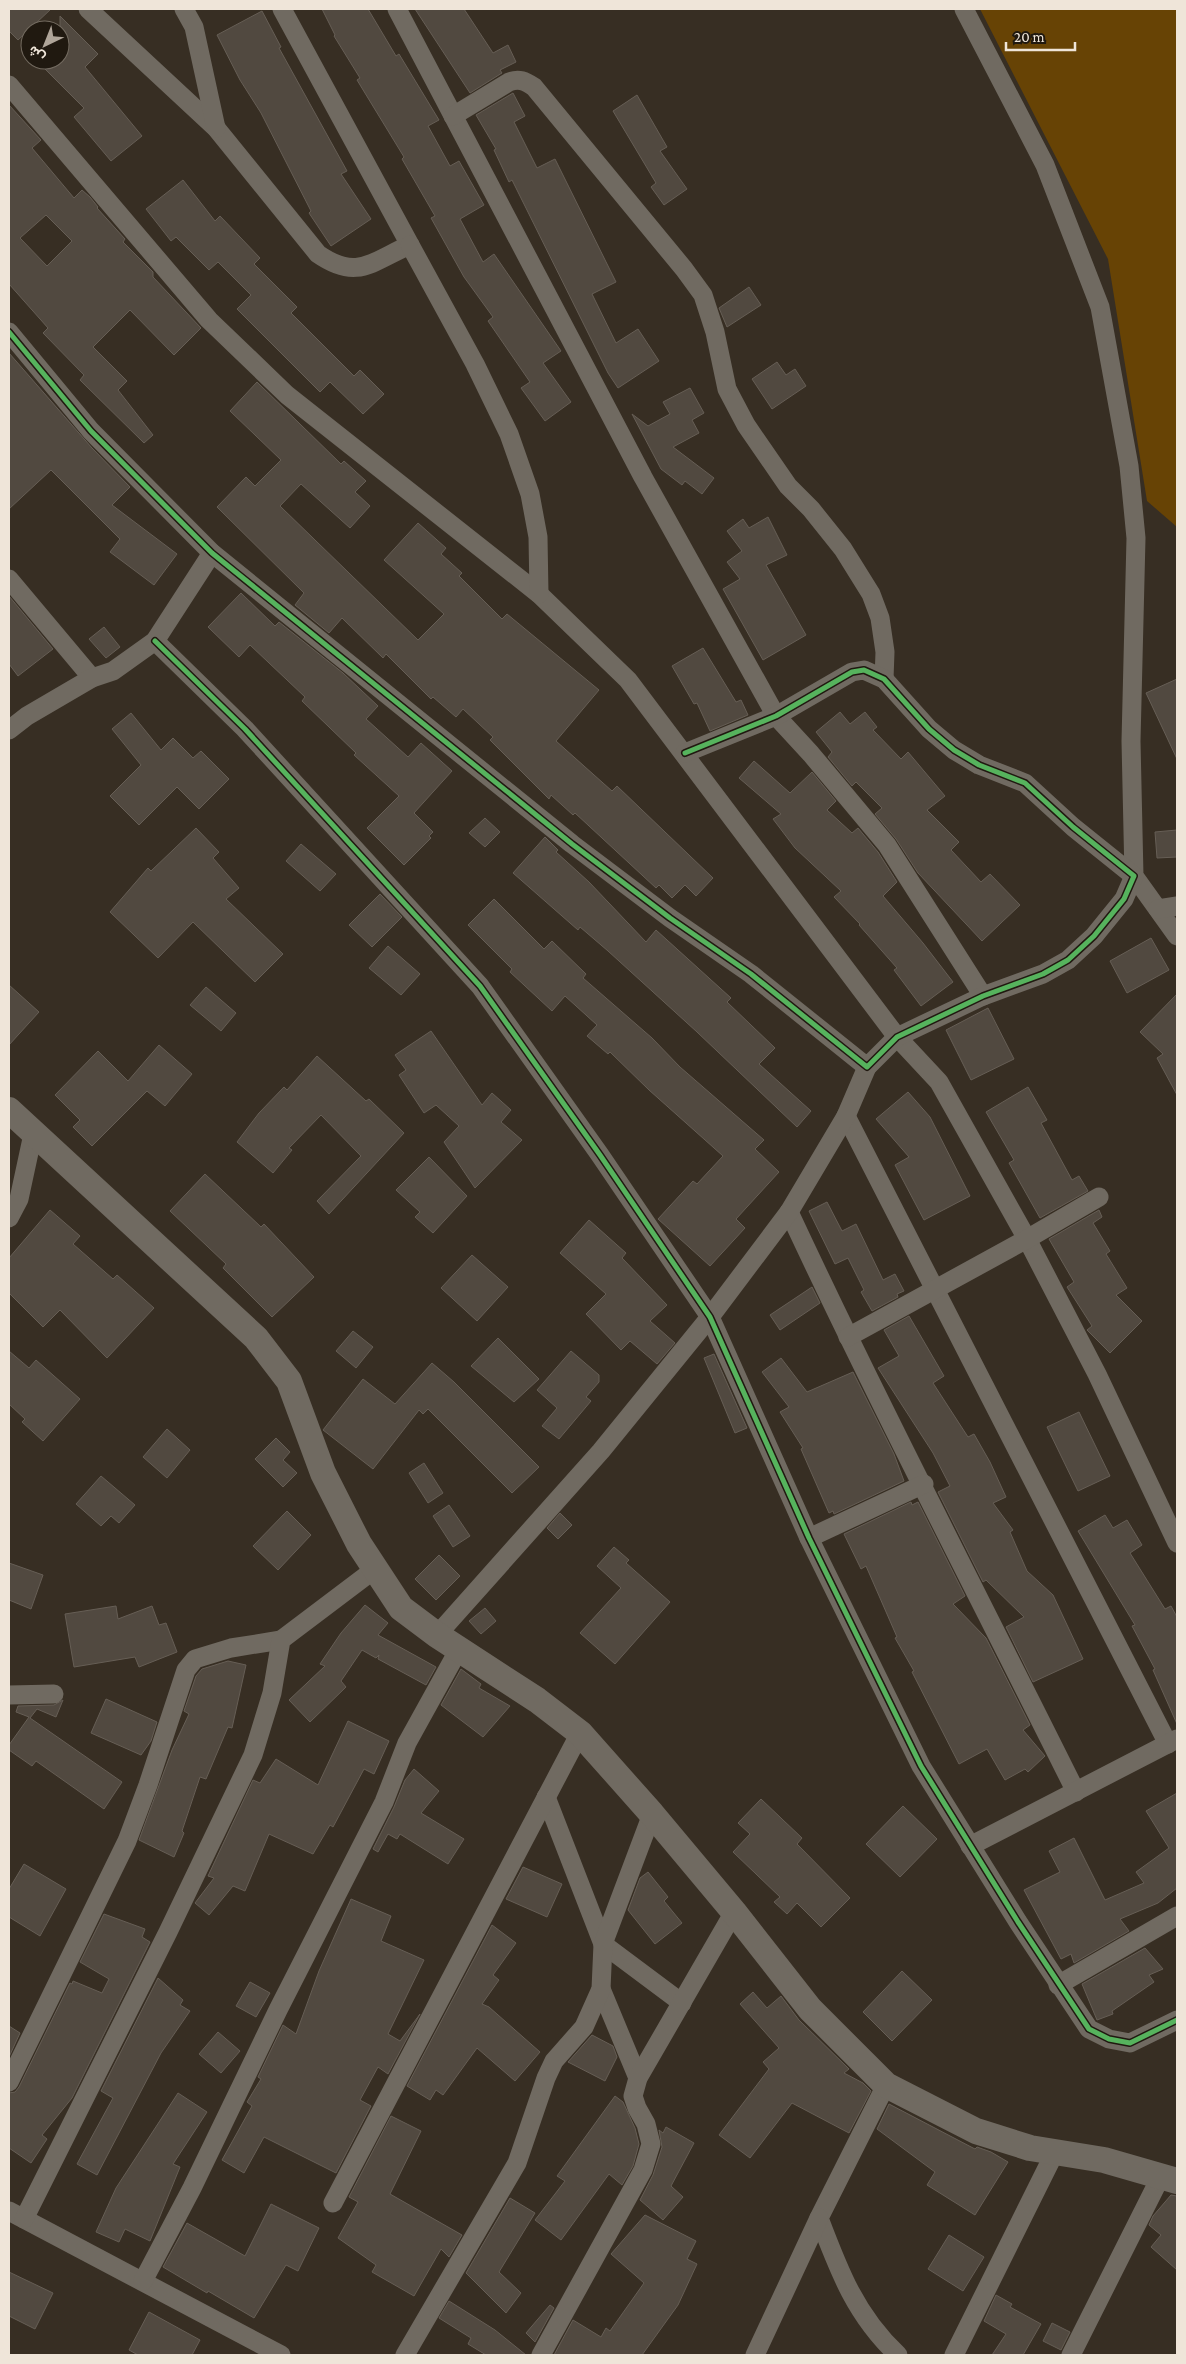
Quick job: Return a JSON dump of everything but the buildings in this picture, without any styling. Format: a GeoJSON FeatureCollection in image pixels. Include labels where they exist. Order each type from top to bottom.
{"type":"FeatureCollection","features":[{"type":"Feature","properties":{"kind":"street"},"geometry":{"type":"LineString","coordinates":[[88,9],[216,128],[318,254],[333,264],[349,269],[361,267],[410,244]]}},
{"type":"Feature","properties":{"kind":"street"},"geometry":{"type":"LineString","coordinates":[[184,9],[194,27],[216,128]]}},
{"type":"Feature","properties":{"kind":"street"},"geometry":{"type":"LineString","coordinates":[[282,9],[475,364],[512,443],[530,494],[538,537],[539,594]]}},
{"type":"Feature","properties":{"kind":"street"},"geometry":{"type":"LineString","coordinates":[[397,9],[643,477],[776,716],[811,754],[887,845],[983,996]]}},
{"type":"Feature","properties":{"kind":"street"},"geometry":{"type":"LineString","coordinates":[[437,1635],[601,1451],[710,1317],[789,1212],[846,1116],[867,1066],[897,1037],[983,996],[1043,974],[1068,960],[1094,936],[1124,899],[1134,876],[1131,741],[1136,538],[1129,466],[1100,307],[1045,165],[964,9]]}},
{"type":"Feature","properties":{"kind":"street"},"geometry":{"type":"LineString","coordinates":[[454,116],[509,82],[516,80],[526,81],[534,87],[703,294],[715,332],[727,389],[746,425],[788,486],[811,509],[843,549],[871,594],[880,618],[885,652],[884,679]]}},
{"type":"Feature","properties":{"kind":"street"},"geometry":{"type":"LineString","coordinates":[[9,86],[223,334],[287,395],[539,594],[628,680],[685,753],[807,920],[897,1037],[939,1082],[1028,1239],[1097,1374],[1177,1543]]}},
{"type":"Feature","properties":{"kind":"street"},"geometry":{"type":"LineString","coordinates":[[9,332],[91,431],[212,553],[572,844],[670,918],[751,974],[867,1066]]}},
{"type":"Feature","properties":{"kind":"street"},"geometry":{"type":"LineString","coordinates":[[9,730],[27,716],[92,678],[113,671],[155,641],[212,553]]}},
{"type":"Feature","properties":{"kind":"street"},"geometry":{"type":"LineString","coordinates":[[9,579],[92,678]]}},
{"type":"Feature","properties":{"kind":"street"},"geometry":{"type":"LineString","coordinates":[[155,641],[245,729],[480,986],[600,1155],[710,1317],[810,1538],[921,1766],[1058,1985],[1089,2029],[1109,2039],[1130,2043],[1177,2020]]}},
{"type":"Feature","properties":{"kind":"street"},"geometry":{"type":"LineString","coordinates":[[685,753],[776,716],[852,672],[864,670],[884,679],[929,729],[954,750],[979,765],[1025,783],[1043,798],[1073,828],[1134,876],[1177,936]]}},
{"type":"Feature","properties":{"kind":"street"},"geometry":{"type":"LineString","coordinates":[[1158,909],[1177,906]]}},
{"type":"Feature","properties":{"kind":"street"},"geometry":{"type":"LineString","coordinates":[[9,1110],[256,1338],[289,1381],[323,1473],[359,1544],[401,1608],[437,1635],[537,1700],[580,1733],[652,1814],[734,1912],[810,2009],[886,2085],[976,2131],[1030,2148],[1104,2160],[1169,2179],[1071,2355]]}},
{"type":"Feature","properties":{"kind":"street"},"geometry":{"type":"LineString","coordinates":[[846,1116],[1172,1742],[970,1846]]}},
{"type":"Feature","properties":{"kind":"street"},"geometry":{"type":"LineString","coordinates":[[9,1218],[19,1198],[33,1134]]}},
{"type":"Feature","properties":{"kind":"street"},"geometry":{"type":"LineString","coordinates":[[848,1337],[1028,1239],[1099,1197]]}},
{"type":"Feature","properties":{"kind":"street"},"geometry":{"type":"LineString","coordinates":[[789,1212],[848,1337],[924,1484],[1076,1792]]}},
{"type":"Feature","properties":{"kind":"street"},"geometry":{"type":"LineString","coordinates":[[810,1538],[924,1484]]}},
{"type":"Feature","properties":{"kind":"street"},"geometry":{"type":"LineString","coordinates":[[9,2082],[127,1841],[148,1785],[186,1670],[195,1659],[231,1648],[281,1640],[375,1569]]}},
{"type":"Feature","properties":{"kind":"street"},"geometry":{"type":"LineString","coordinates":[[281,1640],[272,1694],[253,1755],[142,1984],[16,2215],[281,2355]]}},
{"type":"Feature","properties":{"kind":"street"},"geometry":{"type":"LineString","coordinates":[[143,2281],[192,2188],[278,2010],[384,1802],[407,1744],[459,1649]]}},
{"type":"Feature","properties":{"kind":"street"},"geometry":{"type":"LineString","coordinates":[[9,1695],[54,1694]]}},
{"type":"Feature","properties":{"kind":"street"},"geometry":{"type":"LineString","coordinates":[[333,2203],[580,1733]]}},
{"type":"Feature","properties":{"kind":"street"},"geometry":{"type":"LineString","coordinates":[[546,1798],[603,1944],[682,2003]]}},
{"type":"Feature","properties":{"kind":"street"},"geometry":{"type":"LineString","coordinates":[[405,2355],[517,2163],[546,2078],[554,2061],[584,2027],[601,1989],[603,1944],[652,1814]]}},
{"type":"Feature","properties":{"kind":"street"},"geometry":{"type":"LineString","coordinates":[[541,2355],[643,2170],[651,2144],[646,2124],[633,2096],[638,2078],[734,1912]]}},
{"type":"Feature","properties":{"kind":"street"},"geometry":{"type":"LineString","coordinates":[[1058,1985],[1177,1916]]}},
{"type":"Feature","properties":{"kind":"street"},"geometry":{"type":"LineString","coordinates":[[601,1989],[638,2078]]}},
{"type":"Feature","properties":{"kind":"street"},"geometry":{"type":"LineString","coordinates":[[755,2355],[819,2218],[886,2085]]}},
{"type":"Feature","properties":{"kind":"street"},"geometry":{"type":"LineString","coordinates":[[954,2355],[1055,2152]]}},
{"type":"Feature","properties":{"kind":"street"},"geometry":{"type":"LineString","coordinates":[[819,2218],[840,2272],[857,2307],[883,2341],[898,2355]]}},
{"type":"Feature","properties":{"kind":"shaded area"},"geometry":{"type":"Polygon","coordinates":[[[980,9],[1177,9],[1177,527],[1147,501],[1108,259],[980,9]]]}},
{"type":"Feature","properties":{"kind":"cycle path"},"geometry":{"type":"LineString","coordinates":[[9,332],[91,431],[212,553],[572,844],[670,918],[751,974],[867,1067],[897,1037],[983,996],[1043,974],[1068,960],[1094,936],[1124,899],[1134,876],[1073,827],[1025,783],[979,765],[954,750],[929,729],[884,679],[864,670],[852,672],[776,716],[685,753]]}},
{"type":"Feature","properties":{"kind":"cycle path"},"geometry":{"type":"LineString","coordinates":[[155,641],[245,729],[480,986],[600,1155],[710,1317],[809,1538],[921,1766],[1018,1922],[1089,2029],[1109,2039],[1130,2043],[1177,2020]]}}]}
